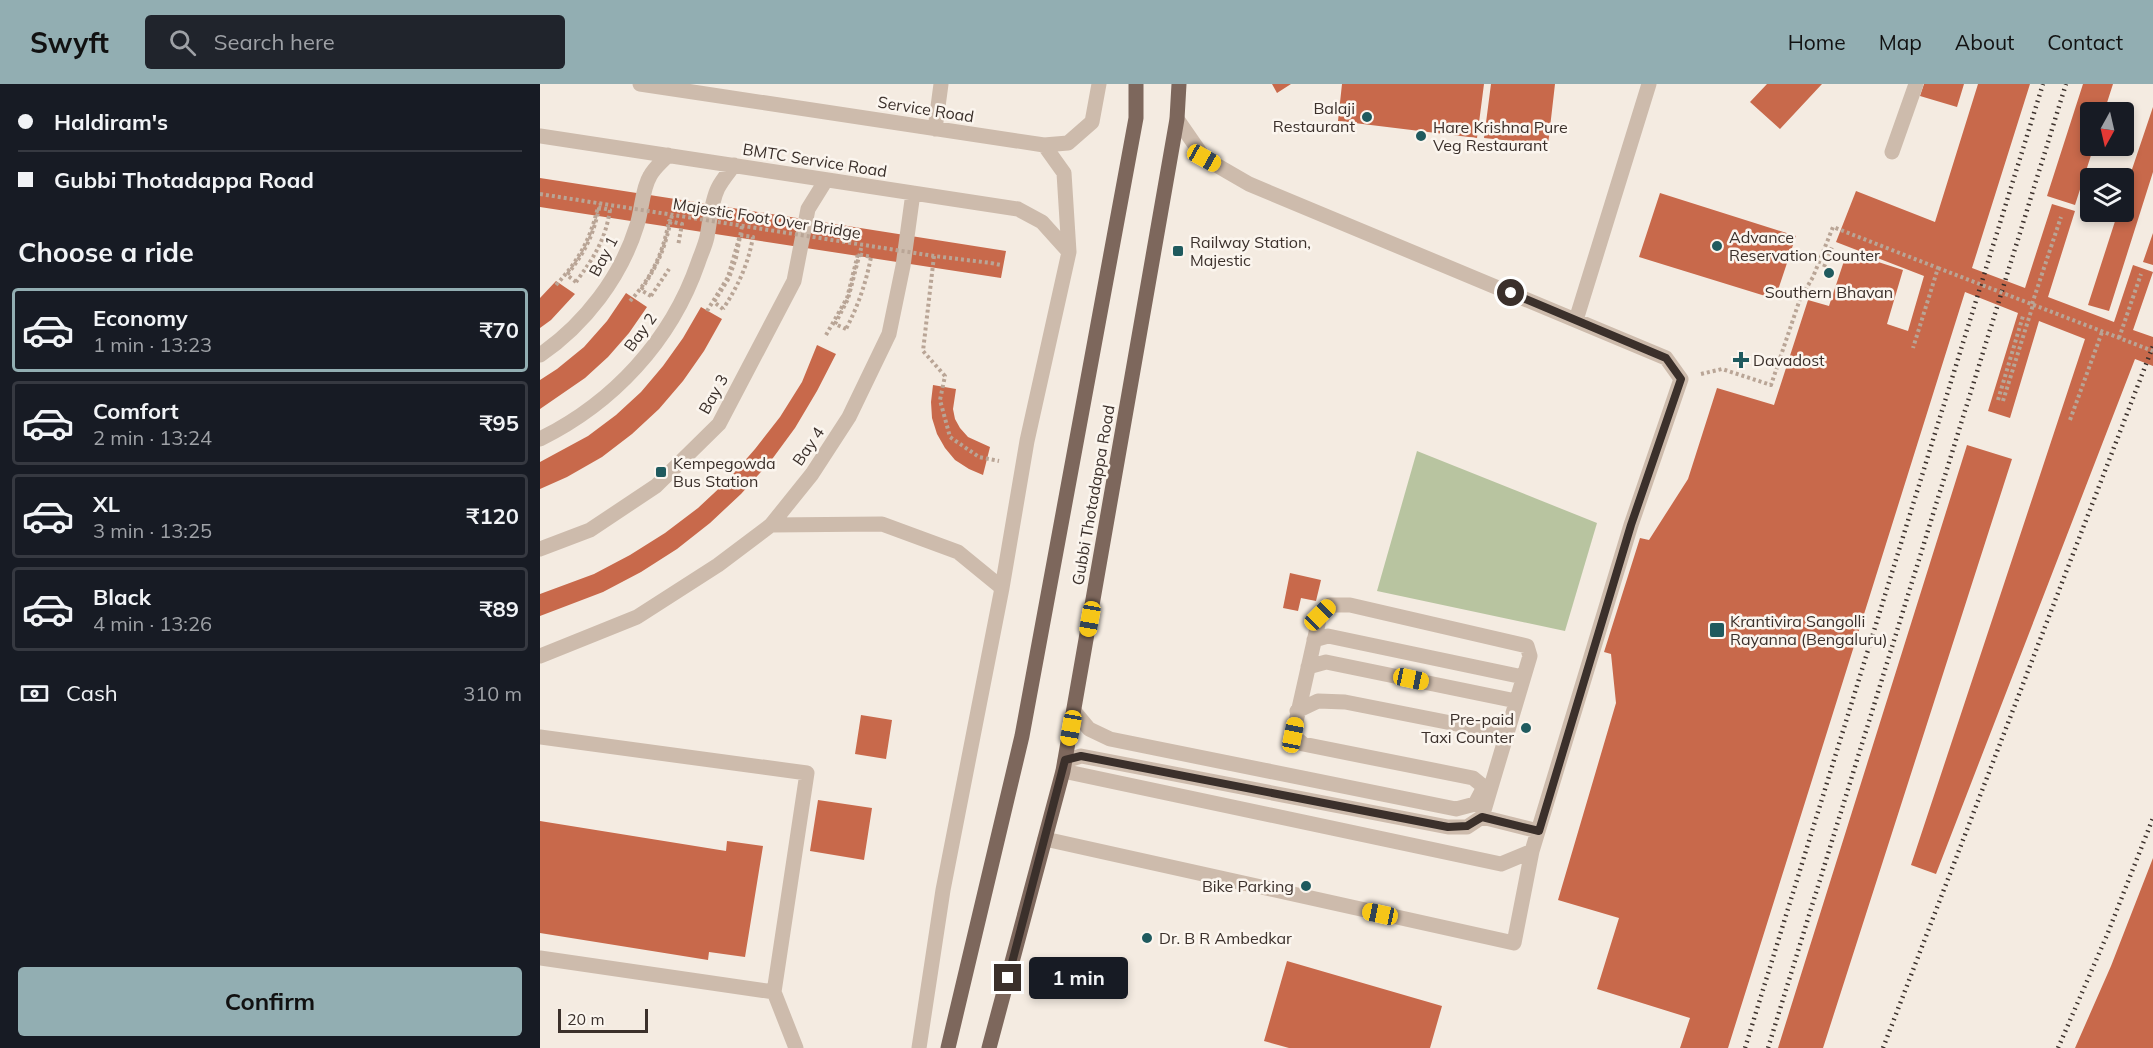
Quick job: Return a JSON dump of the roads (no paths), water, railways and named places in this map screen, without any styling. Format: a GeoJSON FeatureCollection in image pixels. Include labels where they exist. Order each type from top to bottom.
{"type":"FeatureCollection","features":[{"type":"Feature","properties":{"kind":"main road","name":"Gubbi Thotadappa Road"},"geometry":{"type":"LineString","coordinates":[[948,1048],[1022,736],[1136,118],[1136,84]]}},
{"type":"Feature","properties":{"kind":"main road","name":"Gubbi Thotadappa Road"},"geometry":{"type":"LineString","coordinates":[[989,1048],[1064,766],[1177,119],[1179,84]]}},
{"type":"Feature","properties":{"kind":"lane","name":"Service Road"},"geometry":{"type":"LineString","coordinates":[[640,84],[679,87],[1044,146],[1068,143],[1092,122],[1099,84]]}},
{"type":"Feature","properties":{"kind":"lane"},"geometry":{"type":"LineString","coordinates":[[935,129],[941,84]]}},
{"type":"Feature","properties":{"kind":"lane"},"geometry":{"type":"LineString","coordinates":[[1576,320],[1649,84]]}},
{"type":"Feature","properties":{"kind":"lane"},"geometry":{"type":"LineString","coordinates":[[1892,152],[1916,84]]}},
{"type":"Feature","properties":{"kind":"lane"},"geometry":{"type":"LineString","coordinates":[[1046,840],[1514,944],[1532,851],[1631,525],[1681,379],[1666,358],[1249,184],[1204,158],[1177,119]]}},
{"type":"Feature","properties":{"kind":"lane","name":"BMTC Service Road"},"geometry":{"type":"LineString","coordinates":[[540,136],[1018,209],[1042,222],[1069,252]]}},
{"type":"Feature","properties":{"kind":"lane"},"geometry":{"type":"LineString","coordinates":[[919,1048],[943,890],[1002,588],[1027,441],[1069,252],[1064,173],[1044,146]]}},
{"type":"Feature","properties":{"kind":"lane","name":"Bay 1"},"geometry":{"type":"LineString","coordinates":[[540,355],[568,333],[591,310],[610,284],[637,225],[649,177],[668,155]]}},
{"type":"Feature","properties":{"kind":"lane","name":"Bay 2"},"geometry":{"type":"LineString","coordinates":[[540,440],[587,412],[614,390],[661,336],[680,306],[695,273],[706,240],[718,188],[734,165]]}},
{"type":"Feature","properties":{"kind":"lane","name":"Bay 3"},"geometry":{"type":"LineString","coordinates":[[540,549],[590,530],[656,486],[719,424],[794,281],[808,209],[826,180]]}},
{"type":"Feature","properties":{"kind":"lane","name":"Bay 4"},"geometry":{"type":"LineString","coordinates":[[540,656],[637,617],[718,565],[771,525],[812,474],[849,417],[888,334],[903,266],[913,193]]}},
{"type":"Feature","properties":{"kind":"lane"},"geometry":{"type":"LineString","coordinates":[[771,525],[882,524],[958,552],[1002,588]]}},
{"type":"Feature","properties":{"kind":"lane"},"geometry":{"type":"LineString","coordinates":[[1064,766],[1081,756],[1448,827],[1467,826],[1482,817],[1530,656],[1527,646],[1350,605],[1330,605],[1320,615],[1293,735],[1302,744],[1473,778],[1484,787],[1475,804],[1456,808],[1110,739],[1089,729],[1074,711]]}},
{"type":"Feature","properties":{"kind":"lane"},"geometry":{"type":"LineString","coordinates":[[1314,640],[1329,636],[1523,677]]}},
{"type":"Feature","properties":{"kind":"lane"},"geometry":{"type":"LineString","coordinates":[[1308,667],[1326,662],[1516,701]]}},
{"type":"Feature","properties":{"kind":"lane"},"geometry":{"type":"LineString","coordinates":[[1297,711],[1318,701],[1345,702],[1507,735]]}},
{"type":"Feature","properties":{"kind":"lane"},"geometry":{"type":"LineString","coordinates":[[540,737],[807,773],[774,992],[796,1048]]}},
{"type":"Feature","properties":{"kind":"lane"},"geometry":{"type":"LineString","coordinates":[[1064,766],[1501,864],[1532,851]]}},
{"type":"Feature","properties":{"kind":"lane"},"geometry":{"type":"LineString","coordinates":[[1482,817],[1539,831]]}},
{"type":"Feature","properties":{"kind":"lane"},"geometry":{"type":"LineString","coordinates":[[540,958],[774,992]]}},
{"type":"Feature","properties":{"kind":"railway"},"geometry":{"type":"LineString","coordinates":[[1745,1048],[2043,84]]}},
{"type":"Feature","properties":{"kind":"railway"},"geometry":{"type":"LineString","coordinates":[[1768,1048],[2066,84]]}},
{"type":"Feature","properties":{"kind":"railway"},"geometry":{"type":"LineString","coordinates":[[1883,1048],[2153,346]]}},
{"type":"Feature","properties":{"kind":"railway"},"geometry":{"type":"LineString","coordinates":[[2058,1048],[2107,935],[2153,818]]}},
{"type":"Feature","properties":{"kind":"place","name":"Balaji Restaurant"},"geometry":{"type":"Point","coordinates":[1367,117]}},
{"type":"Feature","properties":{"kind":"place","name":"Hare Krishna Pure Veg Restaurant"},"geometry":{"type":"Point","coordinates":[1421,136]}},
{"type":"Feature","properties":{"kind":"place","name":"Advance Reservation Counter"},"geometry":{"type":"Point","coordinates":[1717,246]}},
{"type":"Feature","properties":{"kind":"place","name":"Railway Station, Majestic"},"geometry":{"type":"Point","coordinates":[1178,251]}},
{"type":"Feature","properties":{"kind":"place","name":"Southern Bhavan"},"geometry":{"type":"Point","coordinates":[1829,273]}},
{"type":"Feature","properties":{"kind":"place","name":"Davadost"},"geometry":{"type":"Point","coordinates":[1741,360]}},
{"type":"Feature","properties":{"kind":"place","name":"Kempegowda Bus Station"},"geometry":{"type":"Point","coordinates":[661,472]}},
{"type":"Feature","properties":{"kind":"place","name":"Krantivira Sangolli Rayanna (Bengaluru)"},"geometry":{"type":"Point","coordinates":[1717,630]}},
{"type":"Feature","properties":{"kind":"place","name":"Pre-paid Taxi Counter"},"geometry":{"type":"Point","coordinates":[1526,728]}},
{"type":"Feature","properties":{"kind":"place","name":"Bike Parking"},"geometry":{"type":"Point","coordinates":[1306,886]}},
{"type":"Feature","properties":{"kind":"place","name":"Dr. B R Ambedkar"},"geometry":{"type":"Point","coordinates":[1147,938]}}]}
